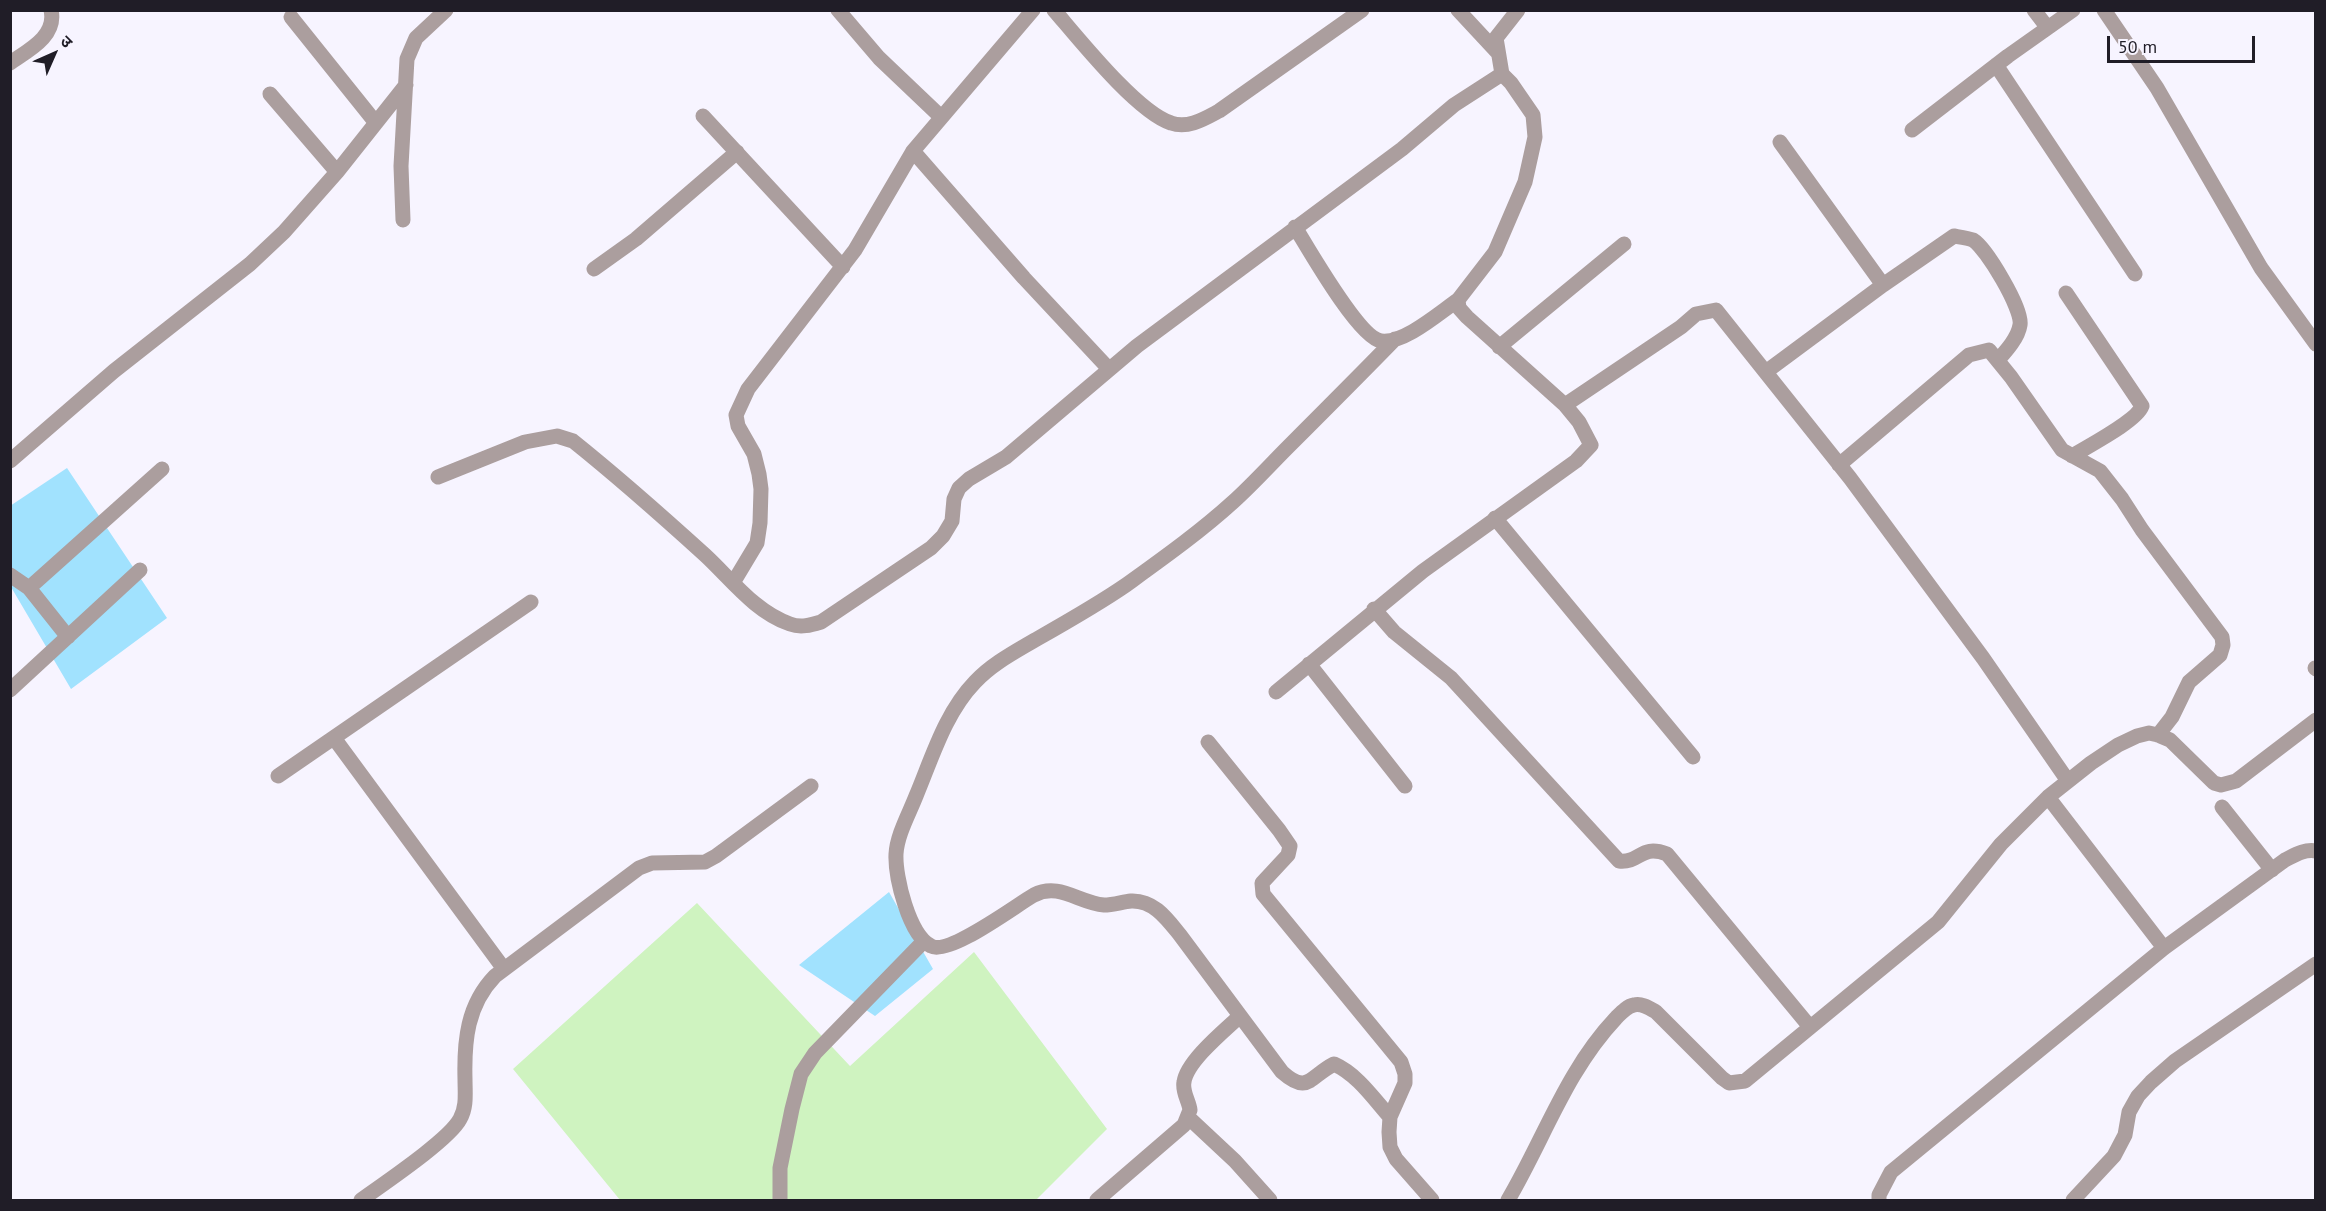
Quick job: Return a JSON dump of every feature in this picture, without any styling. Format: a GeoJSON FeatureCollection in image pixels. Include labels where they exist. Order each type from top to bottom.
{"type":"FeatureCollection","features":[{"type":"Feature","properties":{"kind":"street"},"geometry":{"type":"LineString","coordinates":[[10,63],[48,34],[54,20],[51,10]]}},
{"type":"Feature","properties":{"kind":"street"},"geometry":{"type":"LineString","coordinates":[[403,220],[401,166],[407,59],[416,38],[447,10]]}},
{"type":"Feature","properties":{"kind":"street"},"geometry":{"type":"LineString","coordinates":[[838,10],[879,58],[941,117]]}},
{"type":"Feature","properties":{"kind":"street"},"geometry":{"type":"LineString","coordinates":[[733,583],[757,543],[761,489],[754,454],[738,426],[736,415],[748,389],[843,267],[878,214],[913,151],[1033,10]]}},
{"type":"Feature","properties":{"kind":"street"},"geometry":{"type":"LineString","coordinates":[[1054,10],[1149,113],[1172,124],[1196,124],[1219,111],[1362,10]]}},
{"type":"Feature","properties":{"kind":"street"},"geometry":{"type":"LineString","coordinates":[[1458,10],[1498,53]]}},
{"type":"Feature","properties":{"kind":"street"},"geometry":{"type":"LineString","coordinates":[[1295,227],[1336,292],[1361,327],[1374,339],[1382,341],[1395,339],[1411,332],[1458,300],[1495,252],[1525,182],[1532,153],[1535,137],[1533,115],[1502,74],[1496,38],[1518,10]]}},
{"type":"Feature","properties":{"kind":"street"},"geometry":{"type":"LineString","coordinates":[[2034,10],[2047,27]]}},
{"type":"Feature","properties":{"kind":"street"},"geometry":{"type":"LineString","coordinates":[[1912,130],[1996,65],[2073,10]]}},
{"type":"Feature","properties":{"kind":"street"},"geometry":{"type":"LineString","coordinates":[[2104,10],[2157,88],[2261,268],[2316,344]]}},
{"type":"Feature","properties":{"kind":"street"},"geometry":{"type":"LineString","coordinates":[[291,17],[376,123]]}},
{"type":"Feature","properties":{"kind":"street"},"geometry":{"type":"LineString","coordinates":[[1996,65],[2135,274]]}},
{"type":"Feature","properties":{"kind":"street"},"geometry":{"type":"LineString","coordinates":[[438,477],[525,442],[557,436],[573,441],[770,614],[791,625],[806,627],[821,622],[932,548],[952,521],[954,499],[959,488],[969,479],[1006,457],[1137,345],[1402,149],[1454,105],[1502,74]]}},
{"type":"Feature","properties":{"kind":"street"},"geometry":{"type":"LineString","coordinates":[[10,461],[114,370],[250,264],[284,232],[337,172],[406,85]]}},
{"type":"Feature","properties":{"kind":"street"},"geometry":{"type":"LineString","coordinates":[[270,94],[337,172]]}},
{"type":"Feature","properties":{"kind":"street"},"geometry":{"type":"LineString","coordinates":[[703,116],[843,267]]}},
{"type":"Feature","properties":{"kind":"street"},"geometry":{"type":"LineString","coordinates":[[1780,142],[1883,285]]}},
{"type":"Feature","properties":{"kind":"street"},"geometry":{"type":"LineString","coordinates":[[913,151],[1024,278],[1109,369]]}},
{"type":"Feature","properties":{"kind":"street"},"geometry":{"type":"LineString","coordinates":[[594,269],[636,239],[737,152]]}},
{"type":"Feature","properties":{"kind":"street"},"geometry":{"type":"LineString","coordinates":[[1767,371],[1883,285],[1954,236],[1972,240],[1984,252],[2020,312],[2020,325],[2014,339],[1998,360]]}},
{"type":"Feature","properties":{"kind":"street"},"geometry":{"type":"LineString","coordinates":[[1499,347],[1624,244]]}},
{"type":"Feature","properties":{"kind":"street"},"geometry":{"type":"LineString","coordinates":[[2066,293],[2142,406],[2140,412],[2127,423],[2072,456]]}},
{"type":"Feature","properties":{"kind":"street"},"geometry":{"type":"LineString","coordinates":[[1276,692],[1374,609],[1495,518],[1576,462],[1591,445],[1579,422],[1565,405],[1467,317],[1459,308],[1458,300]]}},
{"type":"Feature","properties":{"kind":"street"},"geometry":{"type":"LineString","coordinates":[[1565,405],[1681,327],[1696,314],[1716,310],[1767,371],[1839,465],[1983,658],[2068,781]]}},
{"type":"Feature","properties":{"kind":"street"},"geometry":{"type":"LineString","coordinates":[[1390,1117],[1344,1068],[1334,1064],[1303,1084],[1295,1083],[1281,1072],[1180,935],[1164,916],[1148,903],[1133,901],[1107,905],[1089,903],[1063,892],[1048,890],[1036,894],[1000,919],[953,944],[939,949],[932,948],[924,941],[907,910],[897,873],[896,852],[905,823],[943,731],[957,703],[973,683],[992,666],[1124,586],[1233,503],[1395,339]]}},
{"type":"Feature","properties":{"kind":"street"},"geometry":{"type":"LineString","coordinates":[[1839,465],[1969,355],[1989,350],[2011,377],[2062,450],[2100,471],[2222,637],[2223,645],[2220,655],[2189,682],[2172,717],[2158,735]]}},
{"type":"Feature","properties":{"kind":"street"},"geometry":{"type":"LineString","coordinates":[[29,588],[162,469]]}},
{"type":"Feature","properties":{"kind":"street"},"geometry":{"type":"LineString","coordinates":[[1495,518],[1693,757]]}},
{"type":"Feature","properties":{"kind":"street"},"geometry":{"type":"LineString","coordinates":[[10,690],[140,570]]}},
{"type":"Feature","properties":{"kind":"street"},"geometry":{"type":"LineString","coordinates":[[10,575],[29,588],[68,637]]}},
{"type":"Feature","properties":{"kind":"street"},"geometry":{"type":"LineString","coordinates":[[279,776],[531,602]]}},
{"type":"Feature","properties":{"kind":"street"},"geometry":{"type":"LineString","coordinates":[[1374,609],[1394,633],[1451,678],[1611,854],[1620,861],[1628,862],[1647,851],[1656,850],[1667,854],[1810,1027]]}},
{"type":"Feature","properties":{"kind":"street"},"geometry":{"type":"LineString","coordinates":[[1309,664],[1405,786]]}},
{"type":"Feature","properties":{"kind":"street"},"geometry":{"type":"LineString","coordinates":[[1508,1200],[1559,1098],[1603,1033],[1624,1010],[1633,1005],[1642,1005],[1656,1012],[1722,1078],[1730,1083],[1745,1081],[1938,922],[2001,844],[2048,796],[2091,763],[2128,741],[2149,733],[2170,740],[2214,783],[2221,785],[2236,781],[2316,720]]}},
{"type":"Feature","properties":{"kind":"street"},"geometry":{"type":"LineString","coordinates":[[334,738],[504,969]]}},
{"type":"Feature","properties":{"kind":"street"},"geometry":{"type":"LineString","coordinates":[[1208,742],[1290,846],[1288,855],[1262,883],[1263,894],[1401,1062],[1405,1083],[1390,1117],[1389,1139],[1396,1159],[1432,1200]]}},
{"type":"Feature","properties":{"kind":"street"},"geometry":{"type":"LineString","coordinates":[[361,1200],[434,1145],[459,1122],[466,1100],[465,1042],[470,1018],[484,987],[504,969],[639,868],[660,862],[687,864],[705,862],[811,786]]}},
{"type":"Feature","properties":{"kind":"street"},"geometry":{"type":"LineString","coordinates":[[2048,796],[2164,948]]}},
{"type":"Feature","properties":{"kind":"street"},"geometry":{"type":"LineString","coordinates":[[2222,807],[2272,870]]}},
{"type":"Feature","properties":{"kind":"street"},"geometry":{"type":"LineString","coordinates":[[1879,1200],[1879,1195],[1890,1172],[2164,948],[2300,852],[2316,851]]}},
{"type":"Feature","properties":{"kind":"street"},"geometry":{"type":"LineString","coordinates":[[780,1200],[780,1168],[801,1074],[815,1053],[924,941]]}},
{"type":"Feature","properties":{"kind":"street"},"geometry":{"type":"LineString","coordinates":[[2073,1200],[2114,1156],[2125,1135],[2129,1113],[2138,1096],[2151,1082],[2175,1061],[2316,964]]}},
{"type":"Feature","properties":{"kind":"street"},"geometry":{"type":"LineString","coordinates":[[1097,1200],[1173,1135],[1188,1118],[1190,1103],[1185,1093],[1186,1077],[1203,1052],[1240,1016]]}},
{"type":"Feature","properties":{"kind":"street"},"geometry":{"type":"LineString","coordinates":[[1188,1118],[1235,1161],[1270,1200]]}},
{"type":"Feature","properties":{"kind":"green space"},"geometry":{"type":"Polygon","coordinates":[[[697,903],[850,1066],[974,952],[1107,1129],[1036,1200],[620,1200],[513,1069],[697,903]]]}},
{"type":"Feature","properties":{"kind":"water"},"geometry":{"type":"Polygon","coordinates":[[[67,468],[167,618],[71,689],[11,587],[10,506],[67,468]]]}},
{"type":"Feature","properties":{"kind":"water"},"geometry":{"type":"Polygon","coordinates":[[[889,892],[933,969],[875,1016],[799,965],[889,892]]]}}]}
